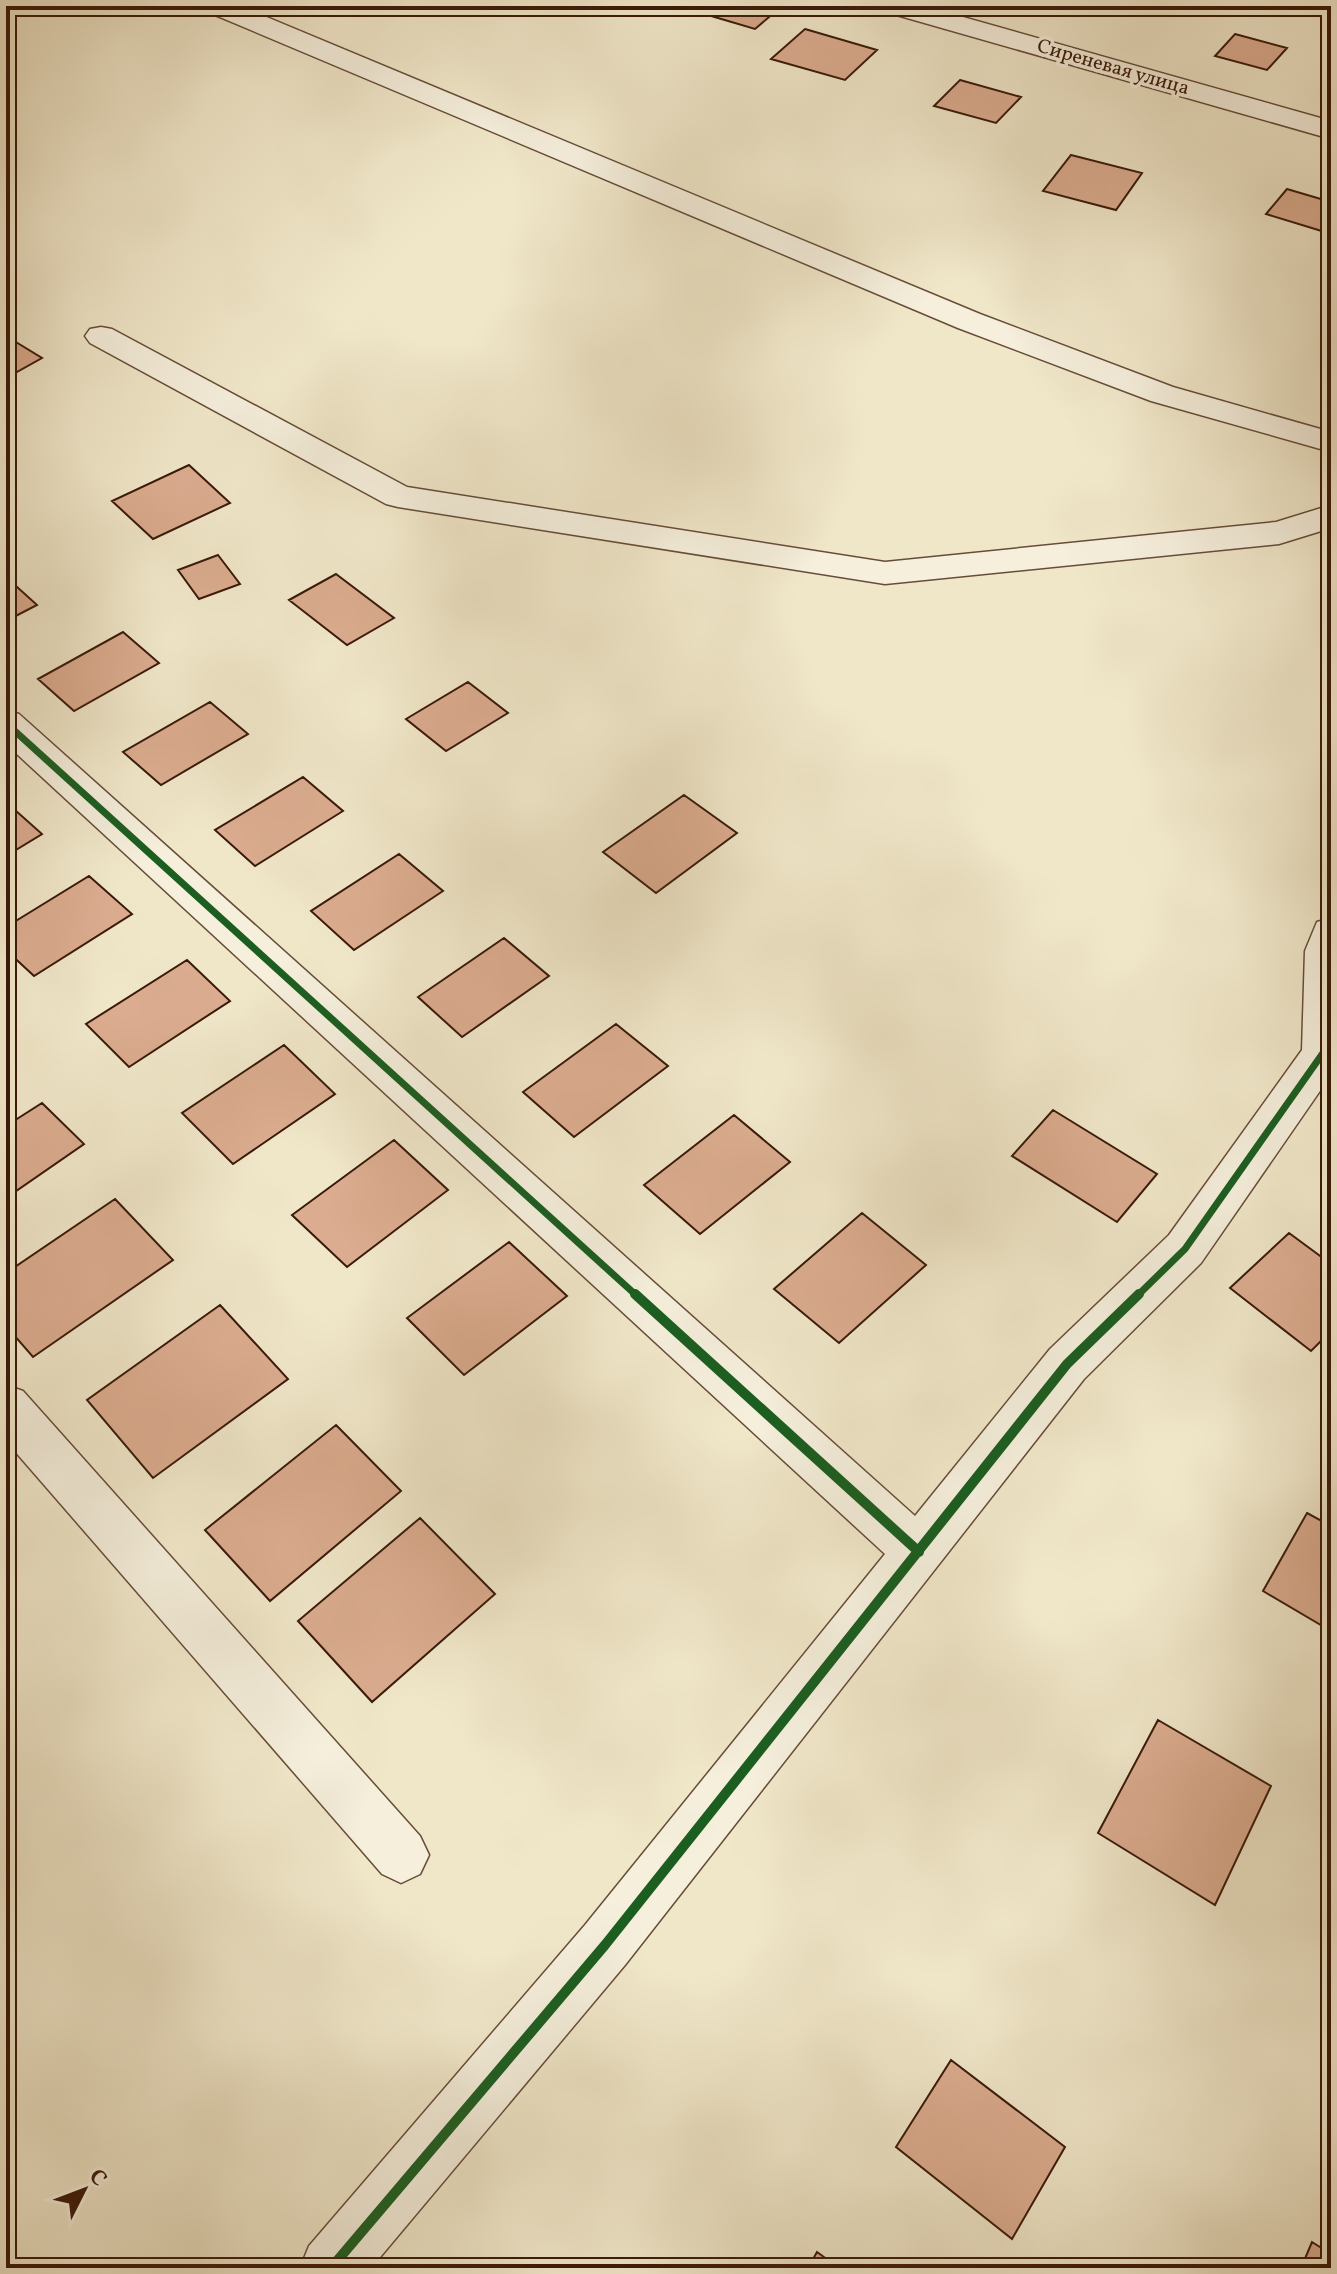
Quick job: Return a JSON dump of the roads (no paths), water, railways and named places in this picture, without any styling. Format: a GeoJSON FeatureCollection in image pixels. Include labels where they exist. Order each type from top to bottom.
{"type":"FeatureCollection","features":[{"type":"Feature","properties":{"kind":"street"},"geometry":{"type":"LineString","coordinates":[[217,6],[969,321],[1162,394],[1331,442]]}},
{"type":"Feature","properties":{"kind":"street","name":"Сиреневая улица"},"geometry":{"type":"LineString","coordinates":[[895,6],[1331,130]]}},
{"type":"Feature","properties":{"kind":"street"},"geometry":{"type":"LineString","coordinates":[[101,336],[398,496],[885,573],[1279,533],[1331,516]]}},
{"type":"Feature","properties":{"kind":"street"},"geometry":{"type":"LineString","coordinates":[[6,723],[919,1552]]}},
{"type":"Feature","properties":{"kind":"street"},"geometry":{"type":"LineString","coordinates":[[331,2268],[605,1945],[1067,1364],[1185,1249],[1327,1056],[1326,951],[1331,933]]}},
{"type":"Feature","properties":{"kind":"street"},"geometry":{"type":"LineString","coordinates":[[6,1406],[401,1855]]}}]}
